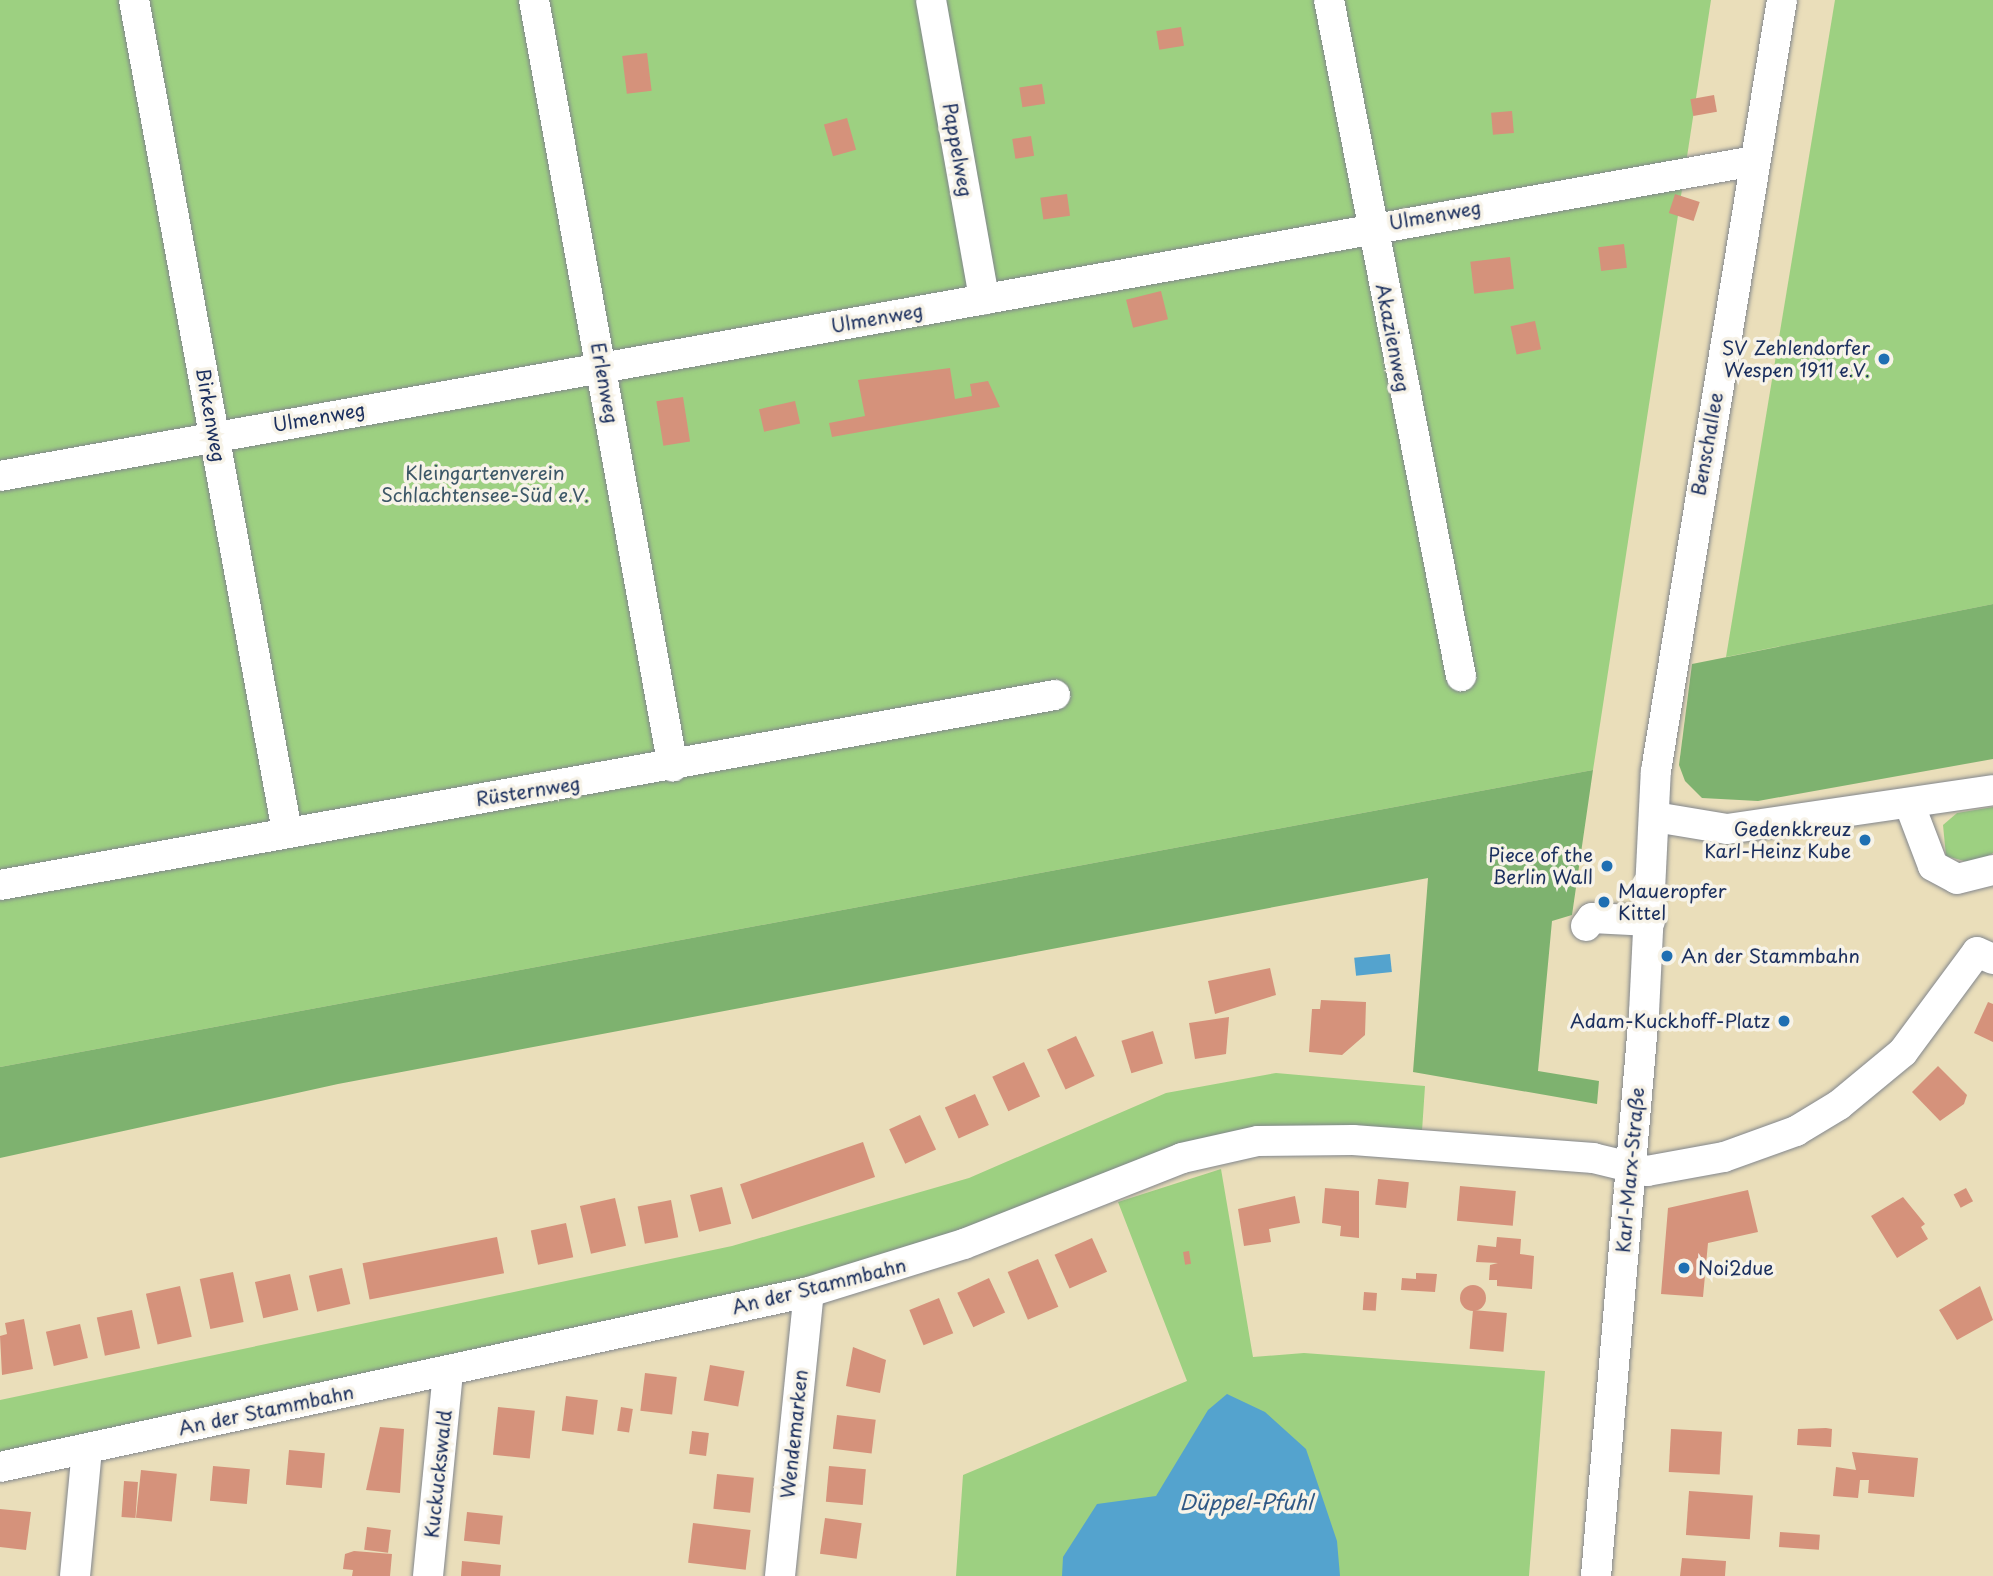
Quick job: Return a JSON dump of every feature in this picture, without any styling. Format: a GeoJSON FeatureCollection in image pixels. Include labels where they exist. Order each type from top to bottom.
{"type":"FeatureCollection","features":[{"type":"Feature","properties":{"kind":"street","name":"Birkenweg"},"geometry":{"type":"LineString","coordinates":[[134,0],[287,831]]}},
{"type":"Feature","properties":{"kind":"street","name":"Erlenweg"},"geometry":{"type":"LineString","coordinates":[[534,0],[673,767]]}},
{"type":"Feature","properties":{"kind":"street","name":"Pappelweg"},"geometry":{"type":"LineString","coordinates":[[931,0],[984,299]]}},
{"type":"Feature","properties":{"kind":"street","name":"Akazienweg"},"geometry":{"type":"LineString","coordinates":[[1329,0],[1370,226],[1461,676]]}},
{"type":"Feature","properties":{"kind":"street","name":"Benschallee"},"geometry":{"type":"LineString","coordinates":[[1657,764],[1782,0]]}},
{"type":"Feature","properties":{"kind":"street","name":"Ulmenweg"},"geometry":{"type":"LineString","coordinates":[[0,476],[602,365],[984,299],[1370,226],[1755,161]]}},
{"type":"Feature","properties":{"kind":"street","name":"Rüsternweg"},"geometry":{"type":"LineString","coordinates":[[0,885],[287,831],[673,767],[1055,695]]}},
{"type":"Feature","properties":{"kind":"street","name":"Karl-Marx-Straße"},"geometry":{"type":"LineString","coordinates":[[1596,1576],[1632,1168],[1650,921],[1657,764]]}},
{"type":"Feature","properties":{"kind":"street"},"geometry":{"type":"LineString","coordinates":[[1655,817],[1727,829],[1993,790]]}},
{"type":"Feature","properties":{"kind":"street"},"geometry":{"type":"LineString","coordinates":[[1909,803],[1933,866],[1957,879],[1993,870]]}},
{"type":"Feature","properties":{"kind":"street"},"geometry":{"type":"LineString","coordinates":[[1586,926],[1592,918],[1650,921]]}},
{"type":"Feature","properties":{"kind":"street"},"geometry":{"type":"LineString","coordinates":[[1632,1168],[1724,1157],[1796,1130],[1903,1052],[1977,952],[1993,959]]}},
{"type":"Feature","properties":{"kind":"street","name":"An der Stammbahn"},"geometry":{"type":"LineString","coordinates":[[0,1467],[809,1292],[964,1244],[1182,1158],[1258,1141],[1353,1140],[1593,1158],[1632,1168]]}},
{"type":"Feature","properties":{"kind":"street","name":"Wendemarken"},"geometry":{"type":"LineString","coordinates":[[780,1576],[809,1292]]}},
{"type":"Feature","properties":{"kind":"street","name":"Kuckuckswald"},"geometry":{"type":"LineString","coordinates":[[428,1576],[448,1371]]}},
{"type":"Feature","properties":{"kind":"street"},"geometry":{"type":"LineString","coordinates":[[75,1576],[87,1448]]}},
{"type":"Feature","properties":{"kind":"green space","name":"Kleingartenverein Schlachtensee-Süd e.V."},"geometry":{"type":"Polygon","coordinates":[[[0,0],[1711,0],[1593,770],[0,1067],[0,0]]]}},
{"type":"Feature","properties":{"kind":"green space","name":"SV Zehlendorfer Wespen 1911 e.V."},"geometry":{"type":"Polygon","coordinates":[[[1835,0],[1993,0],[1993,604],[1726,657],[1835,0]]]}},
{"type":"Feature","properties":{"kind":"green space"},"geometry":{"type":"Polygon","coordinates":[[[1993,604],[1993,759],[1758,801],[1702,798],[1685,781],[1679,765],[1692,664],[1993,604]]]}},
{"type":"Feature","properties":{"kind":"green space"},"geometry":{"type":"Polygon","coordinates":[[[1593,770],[1572,915],[1552,921],[1538,1071],[1599,1081],[1597,1104],[1413,1072],[1428,878],[338,1084],[0,1158],[0,1067],[1593,770]]]}},
{"type":"Feature","properties":{"kind":"green space"},"geometry":{"type":"Polygon","coordinates":[[[1993,807],[1993,853],[1975,864],[1946,856],[1943,825],[1957,813],[1993,807]]]}},
{"type":"Feature","properties":{"kind":"green space"},"geometry":{"type":"Polygon","coordinates":[[[1276,1073],[1425,1086],[1421,1146],[1258,1141],[964,1244],[0,1467],[0,1400],[732,1246],[969,1178],[1166,1093],[1276,1073]]]}},
{"type":"Feature","properties":{"kind":"green space"},"geometry":{"type":"Polygon","coordinates":[[[1221,1169],[1253,1357],[1304,1353],[1545,1371],[1529,1576],[956,1576],[963,1475],[1187,1381],[1118,1202],[1221,1169]]]}},
{"type":"Feature","properties":{"kind":"water"},"geometry":{"type":"Polygon","coordinates":[[[1390,954],[1392,972],[1356,976],[1354,958],[1390,954]]]}},
{"type":"Feature","properties":{"kind":"water","name":"Düppel-Pfuhl"},"geometry":{"type":"Polygon","coordinates":[[[1227,1394],[1265,1412],[1306,1449],[1337,1541],[1340,1576],[1062,1576],[1063,1557],[1097,1504],[1156,1496],[1208,1410],[1227,1394]]]}},
{"type":"Feature","properties":{"kind":"building"},"geometry":{"type":"Polygon","coordinates":[[[1181,27],[1184,46],[1159,50],[1156,31],[1181,27]]]}},
{"type":"Feature","properties":{"kind":"building"},"geometry":{"type":"Polygon","coordinates":[[[647,53],[652,91],[627,94],[622,56],[647,53]]]}},
{"type":"Feature","properties":{"kind":"building"},"geometry":{"type":"Polygon","coordinates":[[[1042,84],[1045,104],[1022,107],[1019,88],[1042,84]]]}},
{"type":"Feature","properties":{"kind":"building"},"geometry":{"type":"Polygon","coordinates":[[[1714,95],[1717,112],[1693,116],[1690,99],[1714,95]]]}},
{"type":"Feature","properties":{"kind":"building"},"geometry":{"type":"Polygon","coordinates":[[[1512,111],[1514,133],[1493,135],[1491,113],[1512,111]]]}},
{"type":"Feature","properties":{"kind":"building"},"geometry":{"type":"Polygon","coordinates":[[[847,118],[856,150],[833,156],[824,125],[847,118]]]}},
{"type":"Feature","properties":{"kind":"building"},"geometry":{"type":"Polygon","coordinates":[[[1031,136],[1034,156],[1015,159],[1012,139],[1031,136]]]}},
{"type":"Feature","properties":{"kind":"building"},"geometry":{"type":"Polygon","coordinates":[[[1067,194],[1070,216],[1043,220],[1040,198],[1067,194]]]}},
{"type":"Feature","properties":{"kind":"building"},"geometry":{"type":"Polygon","coordinates":[[[1675,194],[1700,202],[1694,221],[1669,213],[1675,194]]]}},
{"type":"Feature","properties":{"kind":"building"},"geometry":{"type":"Polygon","coordinates":[[[1624,244],[1627,268],[1601,271],[1598,247],[1624,244]]]}},
{"type":"Feature","properties":{"kind":"building"},"geometry":{"type":"Polygon","coordinates":[[[1510,257],[1514,289],[1474,294],[1470,262],[1510,257]]]}},
{"type":"Feature","properties":{"kind":"building"},"geometry":{"type":"Polygon","coordinates":[[[1161,291],[1168,319],[1133,328],[1126,300],[1161,291]]]}},
{"type":"Feature","properties":{"kind":"building"},"geometry":{"type":"Polygon","coordinates":[[[1535,321],[1541,349],[1517,355],[1511,326],[1535,321]]]}},
{"type":"Feature","properties":{"kind":"building"},"geometry":{"type":"Polygon","coordinates":[[[950,368],[955,399],[972,396],[970,384],[988,381],[1000,407],[832,437],[829,423],[865,416],[858,380],[950,368]]]}},
{"type":"Feature","properties":{"kind":"building"},"geometry":{"type":"Polygon","coordinates":[[[683,397],[690,441],[663,446],[656,401],[683,397]]]}},
{"type":"Feature","properties":{"kind":"building"},"geometry":{"type":"Polygon","coordinates":[[[795,401],[800,423],[764,432],[759,409],[795,401]]]}},
{"type":"Feature","properties":{"kind":"building"},"geometry":{"type":"Polygon","coordinates":[[[1270,968],[1276,995],[1215,1014],[1208,981],[1270,968]]]}},
{"type":"Feature","properties":{"kind":"building"},"geometry":{"type":"Polygon","coordinates":[[[1321,1000],[1366,1002],[1365,1035],[1342,1055],[1309,1052],[1312,1009],[1320,1009],[1321,1000]]]}},
{"type":"Feature","properties":{"kind":"building"},"geometry":{"type":"Polygon","coordinates":[[[1988,1002],[1993,1004],[1993,1042],[1974,1033],[1988,1002]]]}},
{"type":"Feature","properties":{"kind":"building"},"geometry":{"type":"Polygon","coordinates":[[[1229,1017],[1226,1054],[1195,1059],[1189,1023],[1229,1017]]]}},
{"type":"Feature","properties":{"kind":"building"},"geometry":{"type":"Polygon","coordinates":[[[1153,1031],[1163,1064],[1131,1073],[1121,1041],[1153,1031]]]}},
{"type":"Feature","properties":{"kind":"building"},"geometry":{"type":"Polygon","coordinates":[[[1076,1036],[1095,1076],[1066,1089],[1047,1050],[1076,1036]]]}},
{"type":"Feature","properties":{"kind":"building"},"geometry":{"type":"Polygon","coordinates":[[[1024,1062],[1040,1096],[1008,1111],[992,1077],[1024,1062]]]}},
{"type":"Feature","properties":{"kind":"building"},"geometry":{"type":"Polygon","coordinates":[[[1938,1066],[1967,1095],[1964,1104],[1940,1121],[1912,1092],[1938,1066]]]}},
{"type":"Feature","properties":{"kind":"building"},"geometry":{"type":"Polygon","coordinates":[[[975,1094],[989,1125],[959,1138],[945,1107],[975,1094]]]}},
{"type":"Feature","properties":{"kind":"building"},"geometry":{"type":"Polygon","coordinates":[[[920,1115],[936,1149],[905,1164],[889,1129],[920,1115]]]}},
{"type":"Feature","properties":{"kind":"building"},"geometry":{"type":"Polygon","coordinates":[[[863,1142],[875,1177],[752,1219],[740,1184],[863,1142]]]}},
{"type":"Feature","properties":{"kind":"building"},"geometry":{"type":"Polygon","coordinates":[[[1378,1179],[1409,1182],[1406,1208],[1375,1205],[1378,1179]]]}},
{"type":"Feature","properties":{"kind":"building"},"geometry":{"type":"Polygon","coordinates":[[[1460,1186],[1516,1191],[1513,1226],[1457,1221],[1460,1186]]]}},
{"type":"Feature","properties":{"kind":"building"},"geometry":{"type":"Polygon","coordinates":[[[722,1187],[731,1224],[699,1232],[690,1195],[722,1187]]]}},
{"type":"Feature","properties":{"kind":"building"},"geometry":{"type":"Polygon","coordinates":[[[1325,1188],[1359,1191],[1359,1238],[1340,1236],[1341,1226],[1322,1223],[1325,1188]]]}},
{"type":"Feature","properties":{"kind":"building"},"geometry":{"type":"Polygon","coordinates":[[[1966,1188],[1973,1201],[1961,1208],[1954,1195],[1966,1188]]]}},
{"type":"Feature","properties":{"kind":"building","name":"Noi2due"},"geometry":{"type":"Polygon","coordinates":[[[1748,1190],[1758,1232],[1708,1243],[1703,1297],[1661,1294],[1668,1208],[1748,1190]]]}},
{"type":"Feature","properties":{"kind":"building"},"geometry":{"type":"Polygon","coordinates":[[[1295,1196],[1300,1223],[1269,1229],[1271,1242],[1244,1246],[1238,1209],[1295,1196]]]}},
{"type":"Feature","properties":{"kind":"building"},"geometry":{"type":"Polygon","coordinates":[[[1903,1197],[1925,1224],[1921,1227],[1928,1239],[1897,1258],[1871,1216],[1903,1197]]]}},
{"type":"Feature","properties":{"kind":"building"},"geometry":{"type":"Polygon","coordinates":[[[615,1198],[626,1246],[591,1254],[580,1206],[615,1198]]]}},
{"type":"Feature","properties":{"kind":"building"},"geometry":{"type":"Polygon","coordinates":[[[671,1200],[678,1237],[645,1244],[638,1206],[671,1200]]]}},
{"type":"Feature","properties":{"kind":"building"},"geometry":{"type":"Polygon","coordinates":[[[566,1223],[573,1257],[538,1265],[531,1230],[566,1223]]]}},
{"type":"Feature","properties":{"kind":"building"},"geometry":{"type":"Polygon","coordinates":[[[497,1237],[504,1273],[370,1299],[363,1263],[497,1237]]]}},
{"type":"Feature","properties":{"kind":"building"},"geometry":{"type":"Polygon","coordinates":[[[1497,1237],[1521,1239],[1520,1254],[1534,1256],[1532,1289],[1497,1286],[1497,1280],[1489,1280],[1490,1265],[1498,1263],[1476,1262],[1478,1245],[1496,1247],[1497,1237]]]}},
{"type":"Feature","properties":{"kind":"building"},"geometry":{"type":"Polygon","coordinates":[[[1092,1238],[1107,1272],[1070,1288],[1055,1255],[1092,1238]]]}},
{"type":"Feature","properties":{"kind":"building"},"geometry":{"type":"Polygon","coordinates":[[[1189,1251],[1191,1264],[1185,1265],[1183,1252],[1189,1251]]]}},
{"type":"Feature","properties":{"kind":"building"},"geometry":{"type":"Polygon","coordinates":[[[1038,1259],[1058,1307],[1028,1320],[1008,1272],[1038,1259]]]}},
{"type":"Feature","properties":{"kind":"building"},"geometry":{"type":"Polygon","coordinates":[[[342,1268],[350,1304],[317,1312],[309,1276],[342,1268]]]}},
{"type":"Feature","properties":{"kind":"building"},"geometry":{"type":"Polygon","coordinates":[[[233,1272],[244,1322],[210,1329],[200,1279],[233,1272]]]}},
{"type":"Feature","properties":{"kind":"building"},"geometry":{"type":"Polygon","coordinates":[[[1416,1273],[1437,1274],[1435,1292],[1401,1290],[1402,1278],[1416,1279],[1416,1273]]]}},
{"type":"Feature","properties":{"kind":"building"},"geometry":{"type":"Polygon","coordinates":[[[290,1274],[298,1310],[263,1318],[255,1282],[290,1274]]]}},
{"type":"Feature","properties":{"kind":"building"},"geometry":{"type":"Polygon","coordinates":[[[989,1278],[1005,1312],[973,1327],[957,1293],[989,1278]]]}},
{"type":"Feature","properties":{"kind":"building"},"geometry":{"type":"Polygon","coordinates":[[[1473,1285],[1482,1289],[1486,1298],[1482,1307],[1473,1311],[1464,1307],[1460,1298],[1464,1289],[1473,1285]]]}},
{"type":"Feature","properties":{"kind":"building"},"geometry":{"type":"Polygon","coordinates":[[[180,1286],[192,1337],[158,1345],[146,1294],[180,1286]]]}},
{"type":"Feature","properties":{"kind":"building"},"geometry":{"type":"Polygon","coordinates":[[[1980,1286],[1993,1320],[1957,1340],[1939,1310],[1980,1286]]]}},
{"type":"Feature","properties":{"kind":"building"},"geometry":{"type":"Polygon","coordinates":[[[1364,1292],[1377,1293],[1376,1311],[1363,1310],[1364,1292]]]}},
{"type":"Feature","properties":{"kind":"building"},"geometry":{"type":"Polygon","coordinates":[[[939,1298],[953,1333],[924,1345],[909,1310],[939,1298]]]}},
{"type":"Feature","properties":{"kind":"building"},"geometry":{"type":"Polygon","coordinates":[[[132,1310],[140,1348],[105,1356],[97,1317],[132,1310]]]}},
{"type":"Feature","properties":{"kind":"building"},"geometry":{"type":"Polygon","coordinates":[[[1473,1310],[1507,1313],[1503,1352],[1470,1349],[1473,1310]]]}},
{"type":"Feature","properties":{"kind":"building"},"geometry":{"type":"Polygon","coordinates":[[[24,1319],[33,1369],[2,1375],[0,1336],[7,1334],[5,1323],[24,1319]]]}},
{"type":"Feature","properties":{"kind":"building"},"geometry":{"type":"Polygon","coordinates":[[[80,1324],[88,1358],[54,1366],[46,1332],[80,1324]]]}},
{"type":"Feature","properties":{"kind":"building"},"geometry":{"type":"Polygon","coordinates":[[[853,1347],[886,1360],[880,1393],[846,1386],[853,1347]]]}},
{"type":"Feature","properties":{"kind":"building"},"geometry":{"type":"Polygon","coordinates":[[[710,1365],[744,1371],[738,1407],[704,1400],[710,1365]]]}},
{"type":"Feature","properties":{"kind":"building"},"geometry":{"type":"Polygon","coordinates":[[[645,1373],[677,1377],[672,1415],[640,1411],[645,1373]]]}},
{"type":"Feature","properties":{"kind":"building"},"geometry":{"type":"Polygon","coordinates":[[[566,1396],[598,1400],[593,1435],[562,1431],[566,1396]]]}},
{"type":"Feature","properties":{"kind":"building"},"geometry":{"type":"Polygon","coordinates":[[[498,1407],[535,1411],[530,1459],[493,1455],[498,1407]]]}},
{"type":"Feature","properties":{"kind":"building"},"geometry":{"type":"Polygon","coordinates":[[[621,1407],[633,1409],[629,1433],[617,1431],[621,1407]]]}},
{"type":"Feature","properties":{"kind":"building"},"geometry":{"type":"Polygon","coordinates":[[[837,1415],[876,1420],[872,1453],[833,1449],[837,1415]]]}},
{"type":"Feature","properties":{"kind":"building"},"geometry":{"type":"Polygon","coordinates":[[[380,1427],[404,1429],[400,1493],[366,1490],[380,1427]]]}},
{"type":"Feature","properties":{"kind":"building"},"geometry":{"type":"Polygon","coordinates":[[[1671,1429],[1722,1432],[1720,1475],[1669,1472],[1671,1429]]]}},
{"type":"Feature","properties":{"kind":"building"},"geometry":{"type":"Polygon","coordinates":[[[1798,1429],[1832,1429],[1831,1447],[1797,1445],[1798,1429]]]}},
{"type":"Feature","properties":{"kind":"building"},"geometry":{"type":"Polygon","coordinates":[[[692,1431],[709,1433],[706,1456],[689,1454],[692,1431]]]}},
{"type":"Feature","properties":{"kind":"building"},"geometry":{"type":"Polygon","coordinates":[[[289,1450],[325,1453],[322,1488],[286,1485],[289,1450]]]}},
{"type":"Feature","properties":{"kind":"building"},"geometry":{"type":"Polygon","coordinates":[[[1852,1452],[1918,1458],[1914,1497],[1868,1493],[1869,1480],[1860,1480],[1858,1498],[1833,1496],[1836,1467],[1856,1470],[1852,1452]]]}},
{"type":"Feature","properties":{"kind":"building"},"geometry":{"type":"Polygon","coordinates":[[[213,1466],[250,1469],[247,1504],[210,1501],[213,1466]]]}},
{"type":"Feature","properties":{"kind":"building"},"geometry":{"type":"Polygon","coordinates":[[[829,1466],[866,1469],[863,1505],[826,1502],[829,1466]]]}},
{"type":"Feature","properties":{"kind":"building"},"geometry":{"type":"Polygon","coordinates":[[[141,1470],[177,1474],[172,1522],[136,1518],[141,1470]]]}},
{"type":"Feature","properties":{"kind":"building"},"geometry":{"type":"Polygon","coordinates":[[[717,1474],[754,1478],[750,1513],[713,1509],[717,1474]]]}},
{"type":"Feature","properties":{"kind":"building"},"geometry":{"type":"Polygon","coordinates":[[[124,1481],[138,1482],[135,1518],[121,1517],[124,1481]]]}},
{"type":"Feature","properties":{"kind":"building"},"geometry":{"type":"Polygon","coordinates":[[[1689,1491],[1753,1495],[1750,1539],[1686,1535],[1689,1491]]]}},
{"type":"Feature","properties":{"kind":"building"},"geometry":{"type":"Polygon","coordinates":[[[0,1509],[31,1512],[26,1550],[0,1547],[0,1509]]]}},
{"type":"Feature","properties":{"kind":"building"},"geometry":{"type":"Polygon","coordinates":[[[467,1512],[503,1516],[500,1545],[464,1541],[467,1512]]]}},
{"type":"Feature","properties":{"kind":"building"},"geometry":{"type":"Polygon","coordinates":[[[825,1518],[862,1523],[857,1559],[820,1554],[825,1518]]]}},
{"type":"Feature","properties":{"kind":"building"},"geometry":{"type":"Polygon","coordinates":[[[693,1523],[751,1530],[746,1570],[688,1563],[693,1523]]]}},
{"type":"Feature","properties":{"kind":"building"},"geometry":{"type":"Polygon","coordinates":[[[367,1527],[391,1530],[388,1553],[364,1550],[367,1527]]]}},
{"type":"Feature","properties":{"kind":"building"},"geometry":{"type":"Polygon","coordinates":[[[1780,1532],[1820,1535],[1819,1550],[1779,1547],[1780,1532]]]}},
{"type":"Feature","properties":{"kind":"building"},"geometry":{"type":"Polygon","coordinates":[[[354,1551],[392,1554],[390,1576],[352,1576],[353,1570],[343,1569],[345,1554],[354,1551]]]}},
{"type":"Feature","properties":{"kind":"building"},"geometry":{"type":"Polygon","coordinates":[[[1682,1558],[1726,1561],[1725,1576],[1680,1576],[1682,1558]]]}},
{"type":"Feature","properties":{"kind":"building"},"geometry":{"type":"Polygon","coordinates":[[[462,1561],[501,1565],[500,1576],[461,1576],[462,1561]]]}},
{"type":"Feature","properties":{"kind":"place","name":"SV Zehlendorfer Wespen 1911 e.V."},"geometry":{"type":"Point","coordinates":[1884,359]}},
{"type":"Feature","properties":{"kind":"place","name":"Gedenkkreuz Karl-Heinz Kube"},"geometry":{"type":"Point","coordinates":[1865,840]}},
{"type":"Feature","properties":{"kind":"place","name":"Piece of the Berlin Wall"},"geometry":{"type":"Point","coordinates":[1607,866]}},
{"type":"Feature","properties":{"kind":"place","name":"Maueropfer Kittel"},"geometry":{"type":"Point","coordinates":[1604,902]}},
{"type":"Feature","properties":{"kind":"place","name":"An der Stammbahn"},"geometry":{"type":"Point","coordinates":[1667,956]}},
{"type":"Feature","properties":{"kind":"place","name":"Adam-Kuckhoff-Platz"},"geometry":{"type":"Point","coordinates":[1784,1021]}},
{"type":"Feature","properties":{"kind":"place","name":"Noi2due"},"geometry":{"type":"Point","coordinates":[1684,1268]}}]}
